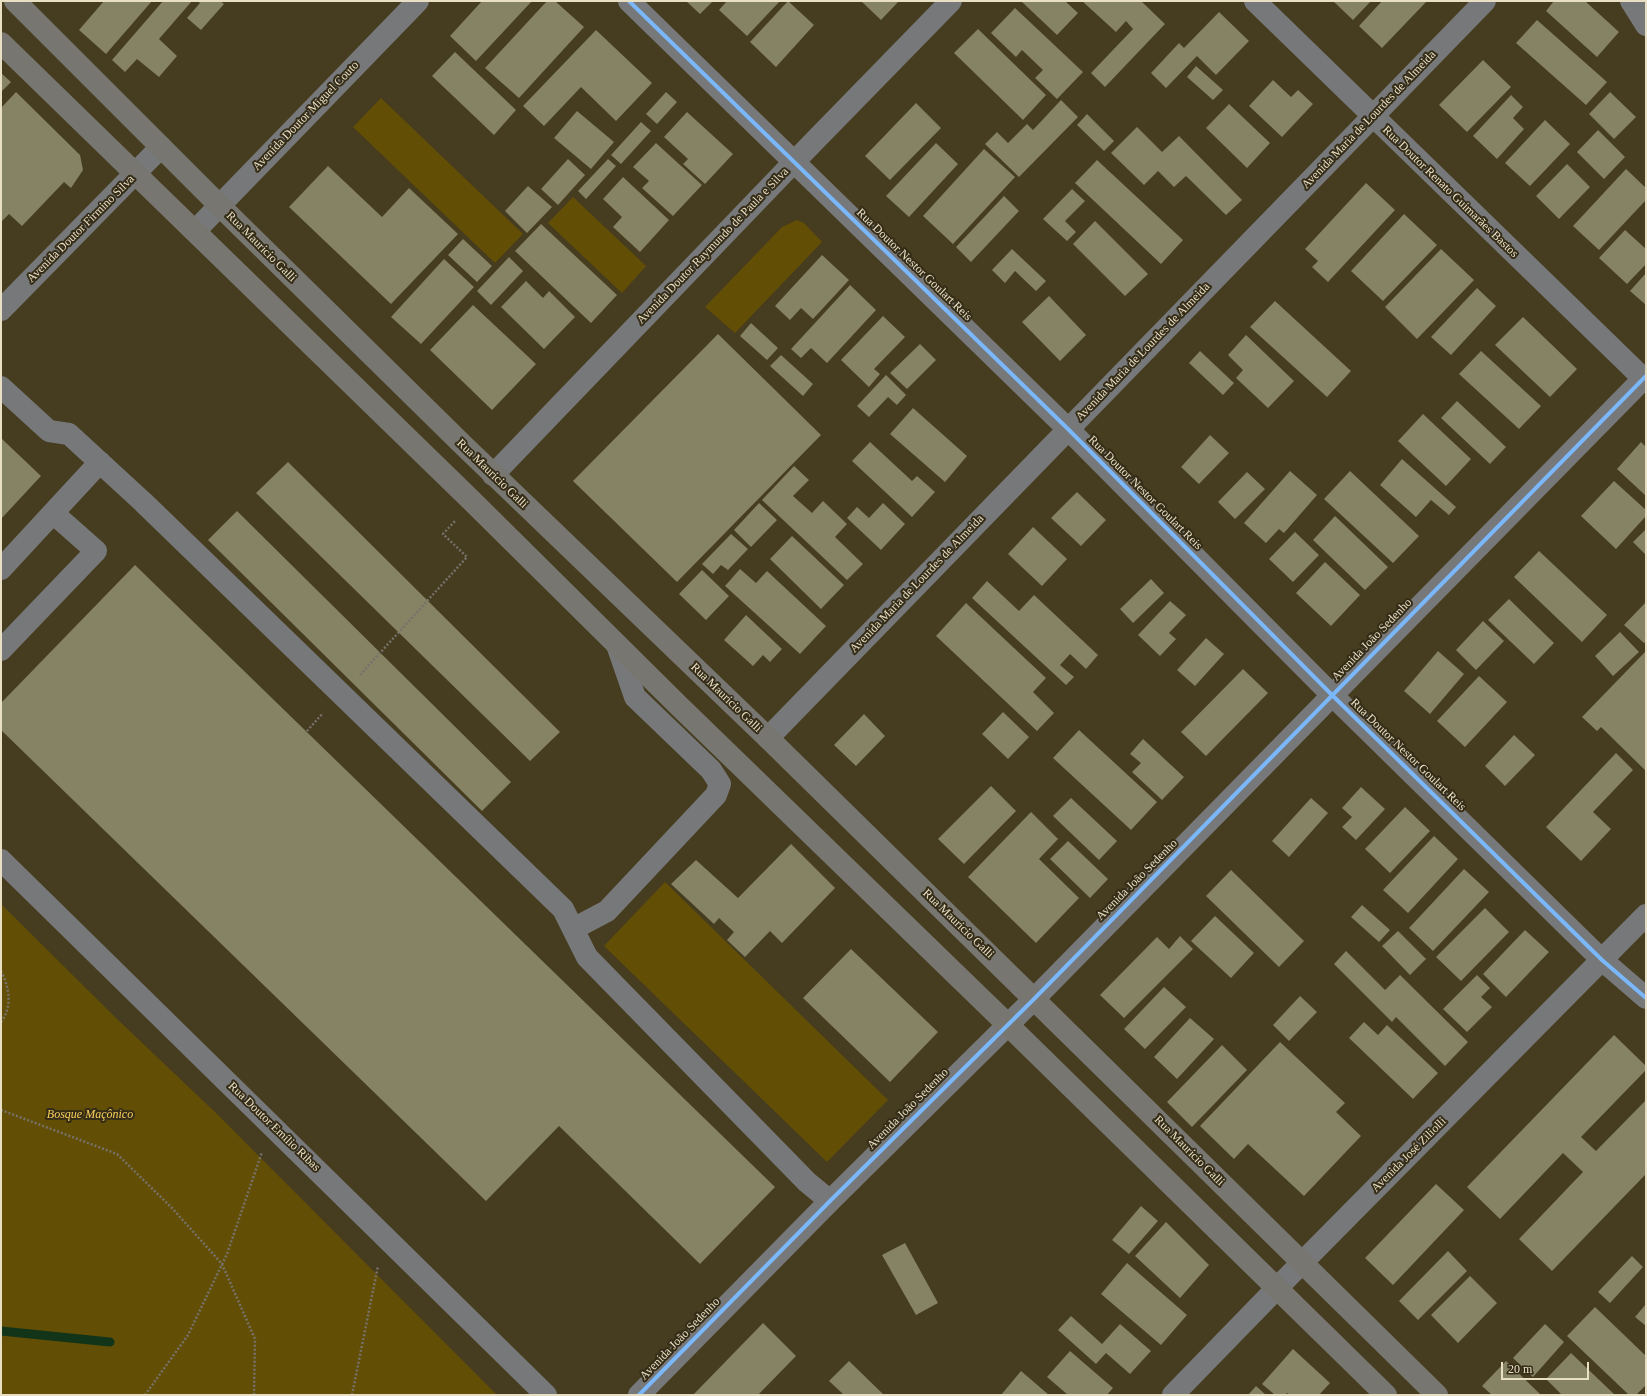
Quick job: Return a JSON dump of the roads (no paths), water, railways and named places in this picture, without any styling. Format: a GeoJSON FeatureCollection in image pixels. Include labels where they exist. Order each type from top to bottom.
{"type":"FeatureCollection","features":[{"type":"Feature","properties":{"kind":"main road","name":"Rua Mauricio Galli"},"geometry":{"type":"LineString","coordinates":[[15,1],[219,205],[493,475],[768,738],[1437,1395]]}},
{"type":"Feature","properties":{"kind":"main road"},"geometry":{"type":"LineString","coordinates":[[1,43],[1386,1395]]}},
{"type":"Feature","properties":{"kind":"street","name":"Avenida Doutor Miguel Couto"},"geometry":{"type":"LineString","coordinates":[[195,231],[418,1]]}},
{"type":"Feature","properties":{"kind":"street","name":"Rua Doutor Nestor Goulart Reis"},"geometry":{"type":"LineString","coordinates":[[629,1],[1068,429],[1332,695],[1602,960],[1646,998]]}},
{"type":"Feature","properties":{"kind":"street","name":"Avenida Doutor Raymundo de Paula e Silva"},"geometry":{"type":"LineString","coordinates":[[493,475],[951,1]]}},
{"type":"Feature","properties":{"kind":"street","name":"Rua Doutor Renato Guimarães Bastos"},"geometry":{"type":"LineString","coordinates":[[1255,1],[1645,379]]}},
{"type":"Feature","properties":{"kind":"street","name":"Avenida Maria de Lourdes de Almeida"},"geometry":{"type":"LineString","coordinates":[[768,738],[1485,1]]}},
{"type":"Feature","properties":{"kind":"street"},"geometry":{"type":"LineString","coordinates":[[1631,1],[1646,25]]}},
{"type":"Feature","properties":{"kind":"street","name":"Avenida Doutor Firmino Silva"},"geometry":{"type":"LineString","coordinates":[[1,310],[161,147]]}},
{"type":"Feature","properties":{"kind":"street","name":"Avenida João Sedenho"},"geometry":{"type":"LineString","coordinates":[[639,1395],[830,1201],[1034,998],[1645,379]]}},
{"type":"Feature","properties":{"kind":"street"},"geometry":{"type":"LineString","coordinates":[[1,387],[48,431],[69,434],[100,462],[563,909],[587,957],[807,1182],[830,1201]]}},
{"type":"Feature","properties":{"kind":"street"},"geometry":{"type":"LineString","coordinates":[[1,569],[100,462]]}},
{"type":"Feature","properties":{"kind":"street"},"geometry":{"type":"LineString","coordinates":[[1,650],[96,551],[53,513]]}},
{"type":"Feature","properties":{"kind":"street"},"geometry":{"type":"LineString","coordinates":[[573,929],[607,911],[716,795],[720,784],[711,770],[636,697],[617,645]]}},
{"type":"Feature","properties":{"kind":"street","name":"Rua Doutor Emílio Ribas"},"geometry":{"type":"LineString","coordinates":[[1,860],[384,1234],[546,1395]]}},
{"type":"Feature","properties":{"kind":"street","name":"Avenida José Ziliolli"},"geometry":{"type":"LineString","coordinates":[[1173,1395],[1276,1288],[1646,915]]}},
{"type":"Feature","properties":{"kind":"waterway"},"geometry":{"type":"LineString","coordinates":[[1,1331],[110,1342]]}},
{"type":"Feature","properties":{"kind":"park label","name":"Bosque Maçônico"},"geometry":{"type":"Point","coordinates":[90,1115]}}]}
